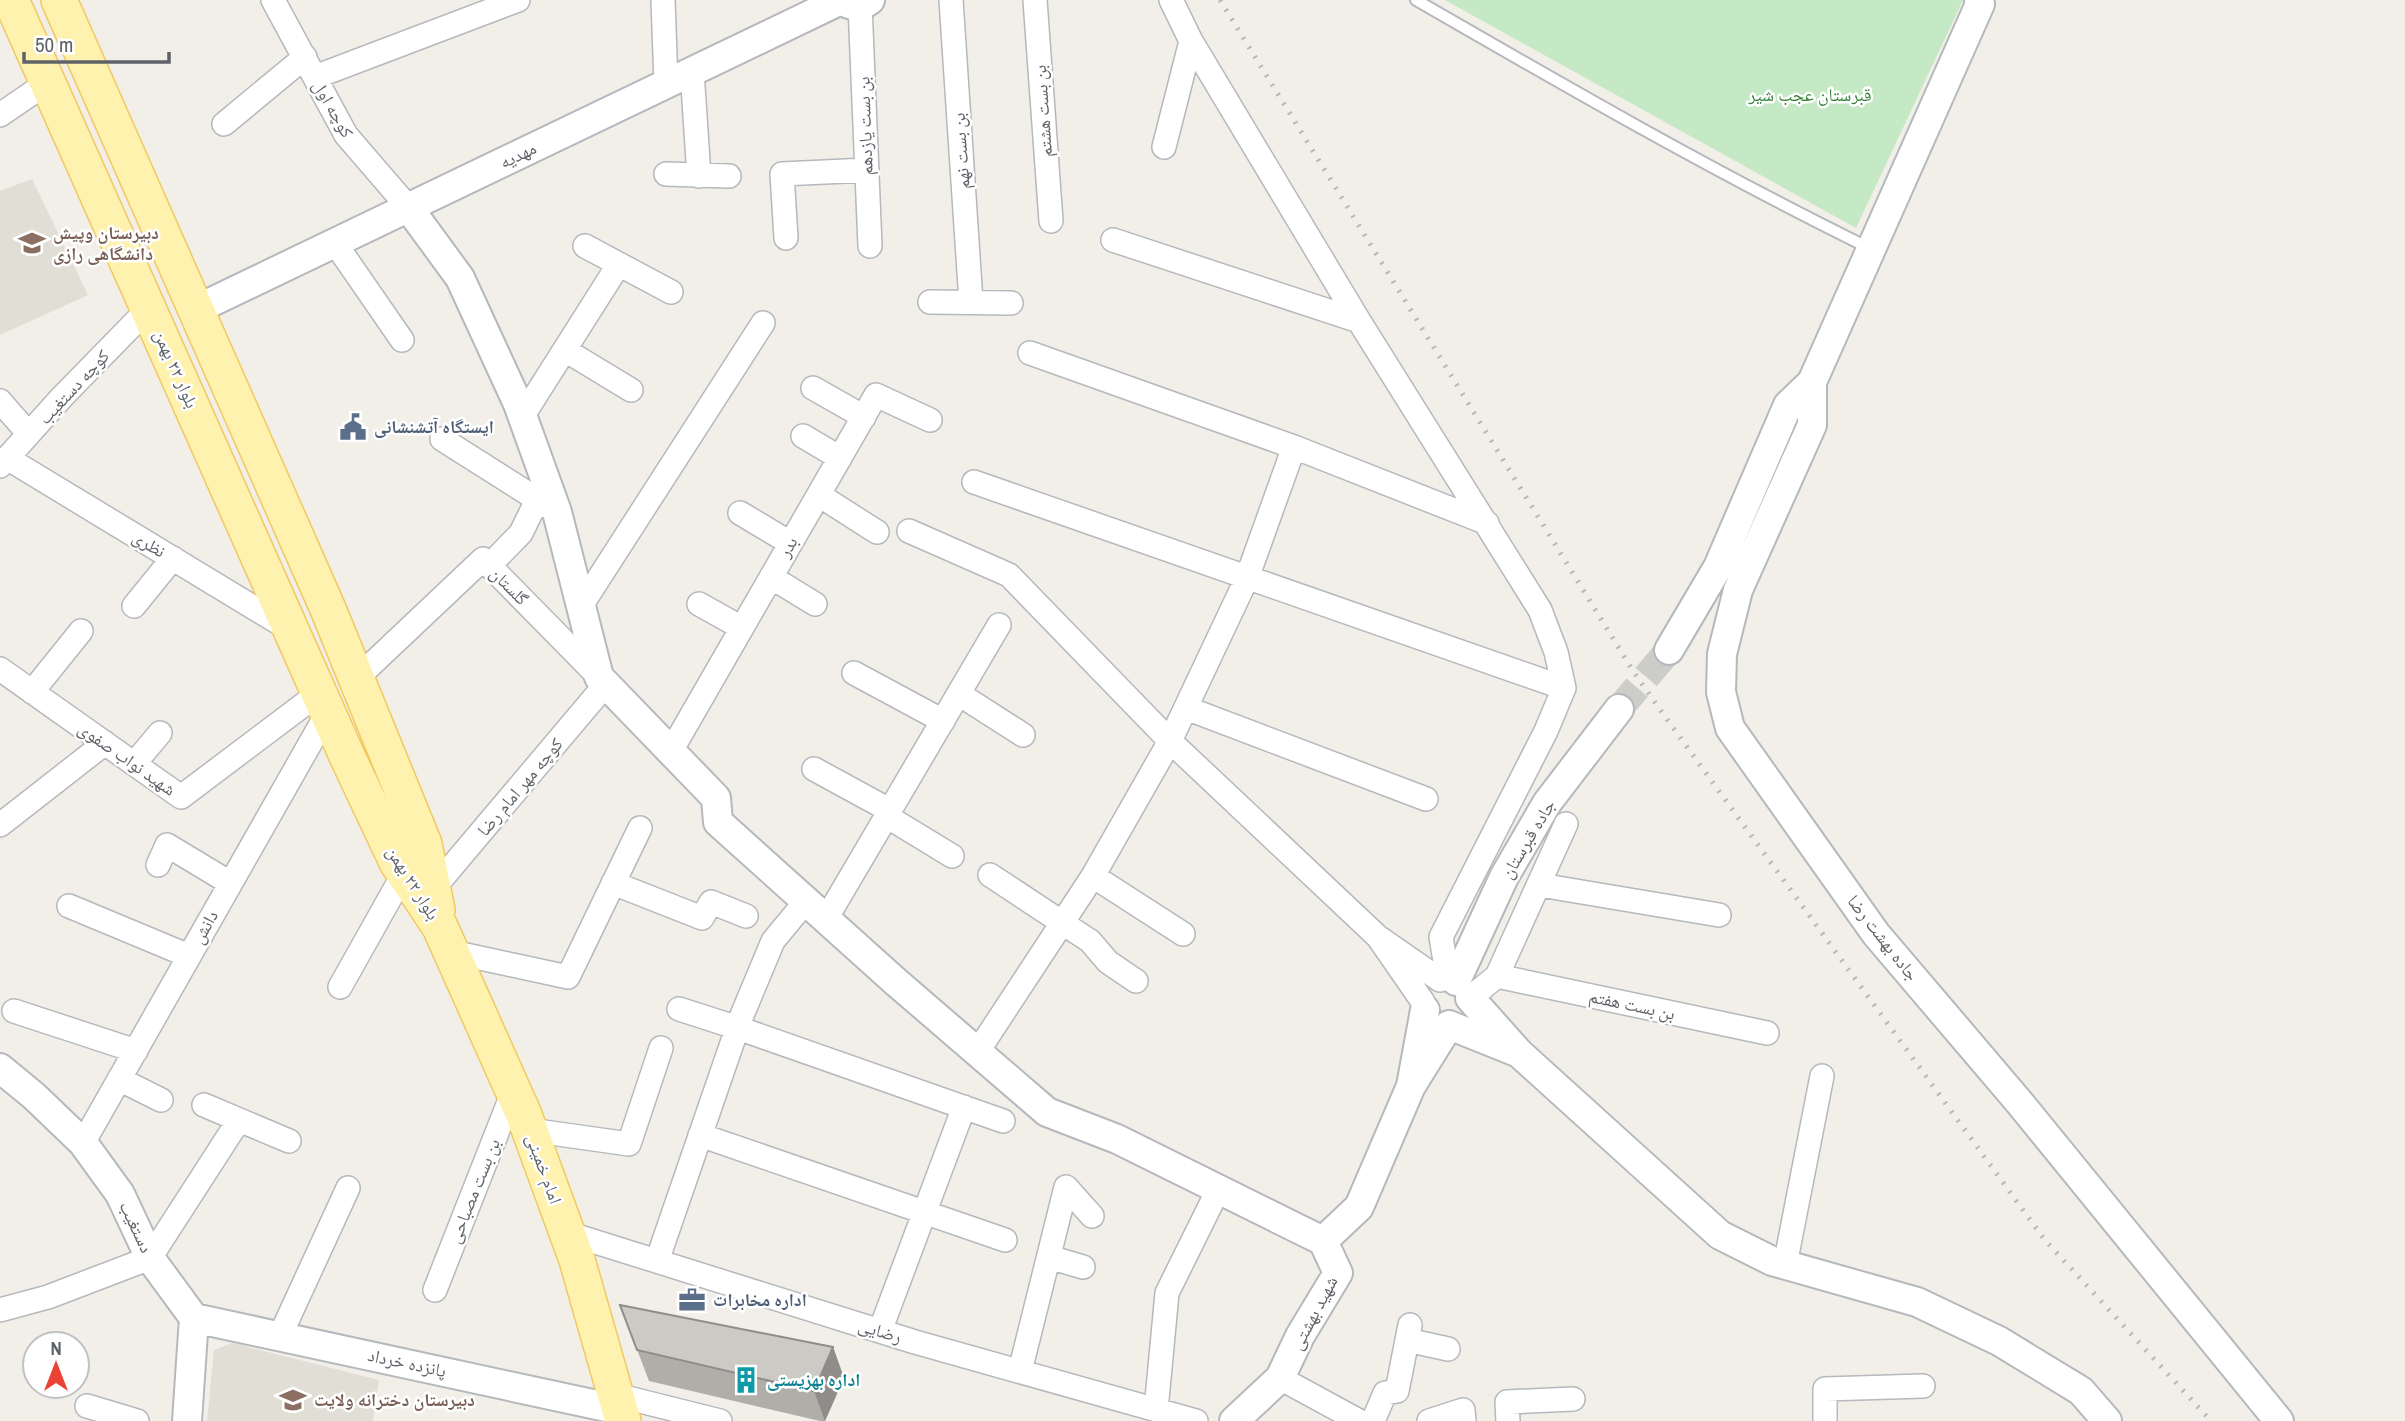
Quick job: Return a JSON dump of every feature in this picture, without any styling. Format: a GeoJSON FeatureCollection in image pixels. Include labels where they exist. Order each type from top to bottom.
{"type":"FeatureCollection","features":[{"type":"Feature","properties":{"kind":"main road","name":"بلوار ۲۲ بهمن"},"geometry":{"type":"LineString","coordinates":[[12,0],[323,702],[397,862],[419,881],[446,939]]}},
{"type":"Feature","properties":{"kind":"main road","name":"بلوار ۲۲ بهمن"},"geometry":{"type":"LineString","coordinates":[[59,0],[356,679],[424,844],[419,881]]}},
{"type":"Feature","properties":{"kind":"main road","name":"امام خمینی"},"geometry":{"type":"LineString","coordinates":[[446,939],[530,1130],[567,1233],[620,1409]]}},
{"type":"Feature","properties":{"kind":"street","name":"کوچه اول"},"geometry":{"type":"LineString","coordinates":[[273,0],[346,135],[408,207]]}},
{"type":"Feature","properties":{"kind":"street"},"geometry":{"type":"LineString","coordinates":[[224,124],[310,67],[518,0]]}},
{"type":"Feature","properties":{"kind":"street"},"geometry":{"type":"LineString","coordinates":[[663,0],[666,84]]}},
{"type":"Feature","properties":{"kind":"street","name":"بن بست نهم"},"geometry":{"type":"LineString","coordinates":[[951,0],[971,302]]}},
{"type":"Feature","properties":{"kind":"street","name":"بن بست هشتم"},"geometry":{"type":"LineString","coordinates":[[1035,0],[1051,221]]}},
{"type":"Feature","properties":{"kind":"street"},"geometry":{"type":"LineString","coordinates":[[408,207],[460,278],[522,417],[547,506],[603,681],[716,798],[718,822],[896,982],[1047,1112],[1117,1139],[1323,1241],[1359,1207],[1411,1086],[1449,1025],[1463,1019],[1470,1006],[1454,984],[1441,937],[1546,731],[1564,688],[1556,652],[1540,610],[1359,321],[1191,41],[1171,0]]}},
{"type":"Feature","properties":{"kind":"street"},"geometry":{"type":"LineString","coordinates":[[1669,650],[1718,566],[1788,405],[1812,382],[1980,4],[1979,0]]}},
{"type":"Feature","properties":{"kind":"street","name":"مهدیه"},"geometry":{"type":"LineString","coordinates":[[195,310],[692,71],[853,1]]}},
{"type":"Feature","properties":{"kind":"street","name":"بن بست یازدهم"},"geometry":{"type":"LineString","coordinates":[[853,1],[867,170],[870,246]]}},
{"type":"Feature","properties":{"kind":"street"},"geometry":{"type":"LineString","coordinates":[[1164,147],[1191,41]]}},
{"type":"Feature","properties":{"kind":"street"},"geometry":{"type":"LineString","coordinates":[[692,71],[699,176]]}},
{"type":"Feature","properties":{"kind":"street"},"geometry":{"type":"LineString","coordinates":[[0,115],[48,82]]}},
{"type":"Feature","properties":{"kind":"street"},"geometry":{"type":"LineString","coordinates":[[786,237],[782,174],[867,170]]}},
{"type":"Feature","properties":{"kind":"street"},"geometry":{"type":"LineString","coordinates":[[666,174],[729,176]]}},
{"type":"Feature","properties":{"kind":"street"},"geometry":{"type":"LineString","coordinates":[[1113,240],[1359,321]]}},
{"type":"Feature","properties":{"kind":"street"},"geometry":{"type":"LineString","coordinates":[[335,243],[402,340]]}},
{"type":"Feature","properties":{"kind":"street"},"geometry":{"type":"LineString","coordinates":[[585,246],[671,292]]}},
{"type":"Feature","properties":{"kind":"street"},"geometry":{"type":"LineString","coordinates":[[522,417],[619,264]]}},
{"type":"Feature","properties":{"kind":"street"},"geometry":{"type":"LineString","coordinates":[[930,302],[1011,303]]}},
{"type":"Feature","properties":{"kind":"street","name":"کوچه دستغیب"},"geometry":{"type":"LineString","coordinates":[[4,462],[149,308]]}},
{"type":"Feature","properties":{"kind":"street"},"geometry":{"type":"LineString","coordinates":[[581,606],[763,323]]}},
{"type":"Feature","properties":{"kind":"street"},"geometry":{"type":"LineString","coordinates":[[565,350],[631,390]]}},
{"type":"Feature","properties":{"kind":"street"},"geometry":{"type":"LineString","coordinates":[[1030,353],[1294,447],[1487,523]]}},
{"type":"Feature","properties":{"kind":"street","name":"جاده بهشت رضا"},"geometry":{"type":"LineString","coordinates":[[1812,382],[1812,425],[1738,590],[1722,653],[1721,692],[1730,728],[1875,934],[2019,1102],[2279,1421]]}},
{"type":"Feature","properties":{"kind":"street"},"geometry":{"type":"LineString","coordinates":[[813,388],[864,417]]}},
{"type":"Feature","properties":{"kind":"street","name":"بدر"},"geometry":{"type":"LineString","coordinates":[[671,751],[876,395],[930,420]]}},
{"type":"Feature","properties":{"kind":"street"},"geometry":{"type":"LineString","coordinates":[[0,401],[29,434]]}},
{"type":"Feature","properties":{"kind":"street"},"geometry":{"type":"LineString","coordinates":[[803,436],[840,458]]}},
{"type":"Feature","properties":{"kind":"street"},"geometry":{"type":"LineString","coordinates":[[442,439],[547,506]]}},
{"type":"Feature","properties":{"kind":"street"},"geometry":{"type":"LineString","coordinates":[[978,1051],[1093,876],[1170,741],[1247,578],[1294,447]]}},
{"type":"Feature","properties":{"kind":"street","name":"نظری"},"geometry":{"type":"LineString","coordinates":[[4,462],[173,558],[292,630]]}},
{"type":"Feature","properties":{"kind":"street"},"geometry":{"type":"LineString","coordinates":[[974,482],[1564,688]]}},
{"type":"Feature","properties":{"kind":"street"},"geometry":{"type":"LineString","coordinates":[[818,495],[877,532]]}},
{"type":"Feature","properties":{"kind":"street"},"geometry":{"type":"LineString","coordinates":[[489,566],[547,506]]}},
{"type":"Feature","properties":{"kind":"street"},"geometry":{"type":"LineString","coordinates":[[740,513],[790,543]]}},
{"type":"Feature","properties":{"kind":"street"},"geometry":{"type":"LineString","coordinates":[[909,531],[1009,575],[1170,741],[1378,937],[1454,984],[1519,1054],[1720,1234],[1772,1261],[1917,1302],[1998,1341],[2081,1391],[2106,1421]]}},
{"type":"Feature","properties":{"kind":"street"},"geometry":{"type":"LineString","coordinates":[[134,607],[173,558]]}},
{"type":"Feature","properties":{"kind":"street","name":"گلستان"},"geometry":{"type":"LineString","coordinates":[[356,679],[483,559],[603,681]]}},
{"type":"Feature","properties":{"kind":"street"},"geometry":{"type":"LineString","coordinates":[[771,578],[815,604]]}},
{"type":"Feature","properties":{"kind":"street"},"geometry":{"type":"LineString","coordinates":[[699,604],[742,628]]}},
{"type":"Feature","properties":{"kind":"street"},"geometry":{"type":"LineString","coordinates":[[657,1261],[738,1028],[773,941],[816,910],[889,814],[999,625]]}},
{"type":"Feature","properties":{"kind":"street"},"geometry":{"type":"LineString","coordinates":[[33,692],[81,631]]}},
{"type":"Feature","properties":{"kind":"street"},"geometry":{"type":"LineString","coordinates":[[854,673],[943,721]]}},
{"type":"Feature","properties":{"kind":"street","name":"شهید نواب صفوی"},"geometry":{"type":"LineString","coordinates":[[4,677],[33,692],[181,797],[323,702]]}},
{"type":"Feature","properties":{"kind":"street","name":"کوچه مهر امام رضا"},"geometry":{"type":"LineString","coordinates":[[340,987],[419,881],[603,681]]}},
{"type":"Feature","properties":{"kind":"street"},"geometry":{"type":"LineString","coordinates":[[959,694],[1023,735]]}},
{"type":"Feature","properties":{"kind":"street","name":"دانش"},"geometry":{"type":"LineString","coordinates":[[83,1143],[230,883],[323,702]]}},
{"type":"Feature","properties":{"kind":"street"},"geometry":{"type":"LineString","coordinates":[[1186,708],[1426,799]]}},
{"type":"Feature","properties":{"kind":"street","name":"جاده قبرستان"},"geometry":{"type":"LineString","coordinates":[[1454,984],[1504,877],[1547,803],[1619,709]]}},
{"type":"Feature","properties":{"kind":"street"},"geometry":{"type":"LineString","coordinates":[[134,764],[160,733]]}},
{"type":"Feature","properties":{"kind":"street"},"geometry":{"type":"LineString","coordinates":[[0,825],[105,743]]}},
{"type":"Feature","properties":{"kind":"street"},"geometry":{"type":"LineString","coordinates":[[814,769],[952,856]]}},
{"type":"Feature","properties":{"kind":"street"},"geometry":{"type":"LineString","coordinates":[[1411,1086],[1428,988],[1497,976],[1566,824]]}},
{"type":"Feature","properties":{"kind":"street"},"geometry":{"type":"LineString","coordinates":[[446,939],[568,977],[640,828]]}},
{"type":"Feature","properties":{"kind":"street"},"geometry":{"type":"LineString","coordinates":[[158,865],[167,845],[230,883]]}},
{"type":"Feature","properties":{"kind":"street"},"geometry":{"type":"LineString","coordinates":[[990,875],[1064,922],[1090,941],[1108,962],[1136,981]]}},
{"type":"Feature","properties":{"kind":"street"},"geometry":{"type":"LineString","coordinates":[[1093,876],[1183,934]]}},
{"type":"Feature","properties":{"kind":"street"},"geometry":{"type":"LineString","coordinates":[[613,883],[702,918],[711,902],[746,916]]}},
{"type":"Feature","properties":{"kind":"street"},"geometry":{"type":"LineString","coordinates":[[1540,885],[1719,915]]}},
{"type":"Feature","properties":{"kind":"street"},"geometry":{"type":"LineString","coordinates":[[69,905],[189,956]]}},
{"type":"Feature","properties":{"kind":"street"},"geometry":{"type":"LineString","coordinates":[[1378,937],[1434,1022],[1449,1025],[1519,1054]]}},
{"type":"Feature","properties":{"kind":"street","name":"بن بست هفتم"},"geometry":{"type":"LineString","coordinates":[[1497,976],[1767,1033]]}},
{"type":"Feature","properties":{"kind":"street"},"geometry":{"type":"LineString","coordinates":[[679,1009],[1003,1121]]}},
{"type":"Feature","properties":{"kind":"street"},"geometry":{"type":"LineString","coordinates":[[14,1011],[136,1051]]}},
{"type":"Feature","properties":{"kind":"street"},"geometry":{"type":"LineString","coordinates":[[530,1130],[629,1144],[661,1048]]}},
{"type":"Feature","properties":{"kind":"street","name":"دستغیب"},"geometry":{"type":"LineString","coordinates":[[0,1068],[83,1143],[120,1194],[150,1258],[194,1318]]}},
{"type":"Feature","properties":{"kind":"street"},"geometry":{"type":"LineString","coordinates":[[1785,1265],[1822,1076]]}},
{"type":"Feature","properties":{"kind":"street"},"geometry":{"type":"LineString","coordinates":[[119,1079],[161,1100]]}},
{"type":"Feature","properties":{"kind":"street","name":"بن بست مصباحی"},"geometry":{"type":"LineString","coordinates":[[435,1290],[513,1092]]}},
{"type":"Feature","properties":{"kind":"street"},"geometry":{"type":"LineString","coordinates":[[204,1105],[289,1141]]}},
{"type":"Feature","properties":{"kind":"street"},"geometry":{"type":"LineString","coordinates":[[880,1331],[964,1107]]}},
{"type":"Feature","properties":{"kind":"street"},"geometry":{"type":"LineString","coordinates":[[0,1310],[48,1297],[150,1258],[239,1120]]}},
{"type":"Feature","properties":{"kind":"street"},"geometry":{"type":"LineString","coordinates":[[700,1135],[1005,1240]]}},
{"type":"Feature","properties":{"kind":"street"},"geometry":{"type":"LineString","coordinates":[[1020,1371],[1066,1187],[1092,1216]]}},
{"type":"Feature","properties":{"kind":"street"},"geometry":{"type":"LineString","coordinates":[[280,1336],[348,1188]]}},
{"type":"Feature","properties":{"kind":"street"},"geometry":{"type":"LineString","coordinates":[[1156,1410],[1167,1293],[1219,1188]]}},
{"type":"Feature","properties":{"kind":"street","name":"رضایی"},"geometry":{"type":"LineString","coordinates":[[567,1233],[880,1331],[1196,1421]]}},
{"type":"Feature","properties":{"kind":"street","name":"شهید بهشتی"},"geometry":{"type":"LineString","coordinates":[[1234,1421],[1280,1378],[1300,1336],[1338,1273],[1323,1241]]}},
{"type":"Feature","properties":{"kind":"street"},"geometry":{"type":"LineString","coordinates":[[1049,1257],[1083,1267]]}},
{"type":"Feature","properties":{"kind":"street"},"geometry":{"type":"LineString","coordinates":[[187,1421],[194,1318]]}},
{"type":"Feature","properties":{"kind":"street","name":"پانزده خرداد"},"geometry":{"type":"LineString","coordinates":[[194,1318],[620,1409]]}},
{"type":"Feature","properties":{"kind":"street"},"geometry":{"type":"LineString","coordinates":[[1373,1421],[1385,1393],[1396,1391],[1409,1332],[1448,1349]]}},
{"type":"Feature","properties":{"kind":"street"},"geometry":{"type":"LineString","coordinates":[[1280,1378],[1327,1413],[1359,1421]]}},
{"type":"Feature","properties":{"kind":"street"},"geometry":{"type":"LineString","coordinates":[[1825,1421],[1825,1389],[1923,1386]]}},
{"type":"Feature","properties":{"kind":"street"},"geometry":{"type":"LineString","coordinates":[[1508,1421],[1507,1402],[1573,1399]]}},
{"type":"Feature","properties":{"kind":"street"},"geometry":{"type":"LineString","coordinates":[[87,1406],[137,1421]]}},
{"type":"Feature","properties":{"kind":"street"},"geometry":{"type":"LineString","coordinates":[[620,1409],[720,1421]]}},
{"type":"Feature","properties":{"kind":"street"},"geometry":{"type":"LineString","coordinates":[[1429,1421],[1463,1410],[1464,1421]]}},
{"type":"Feature","properties":{"kind":"lane"},"geometry":{"type":"LineString","coordinates":[[1416,0],[1766,197],[1871,249]]}},
{"type":"Feature","properties":{"kind":"shaded area","name":"دبیرستان وپیش دانشگاهی رازی"},"geometry":{"type":"Polygon","coordinates":[[[32,179],[88,295],[0,335],[0,191],[32,179]]]}},
{"type":"Feature","properties":{"kind":"shaded area","name":"دبیرستان دخترانه ولایت"},"geometry":{"type":"Polygon","coordinates":[[[232,1343],[379,1380],[373,1421],[207,1421],[214,1350],[232,1343]]]}},
{"type":"Feature","properties":{"kind":"green space","name":"قبرستان عجب شیر"},"geometry":{"type":"Polygon","coordinates":[[[1445,0],[1963,0],[1856,228],[1445,0]]]}},
{"type":"Feature","properties":{"kind":"building"},"geometry":{"type":"Polygon","coordinates":[[[620,1305],[833,1347],[814,1391],[637,1350],[620,1305]]]}},
{"type":"Feature","properties":{"kind":"tunnel"},"geometry":{"type":"LineString","coordinates":[[1619,709],[1669,650]]}},
{"type":"Feature","properties":{"kind":"railway"},"geometry":{"type":"LineString","coordinates":[[1220,0],[1633,671],[2044,1239],[2211,1421]]}},
{"type":"Feature","properties":{"kind":"place","name":"دبیرستان وپیش دانشگاهی رازی"},"geometry":{"type":"Point","coordinates":[32,243]}},
{"type":"Feature","properties":{"kind":"place","name":"ایستگاه آتشنشانی"},"geometry":{"type":"Point","coordinates":[353,427]}},
{"type":"Feature","properties":{"kind":"place","name":"اداره مخابرات"},"geometry":{"type":"Point","coordinates":[692,1300]}},
{"type":"Feature","properties":{"kind":"place","name":"اداره بهزیستی"},"geometry":{"type":"Point","coordinates":[746,1380]}},
{"type":"Feature","properties":{"kind":"place","name":"دبیرستان دخترانه ولایت"},"geometry":{"type":"Point","coordinates":[293,1400]}}]}
